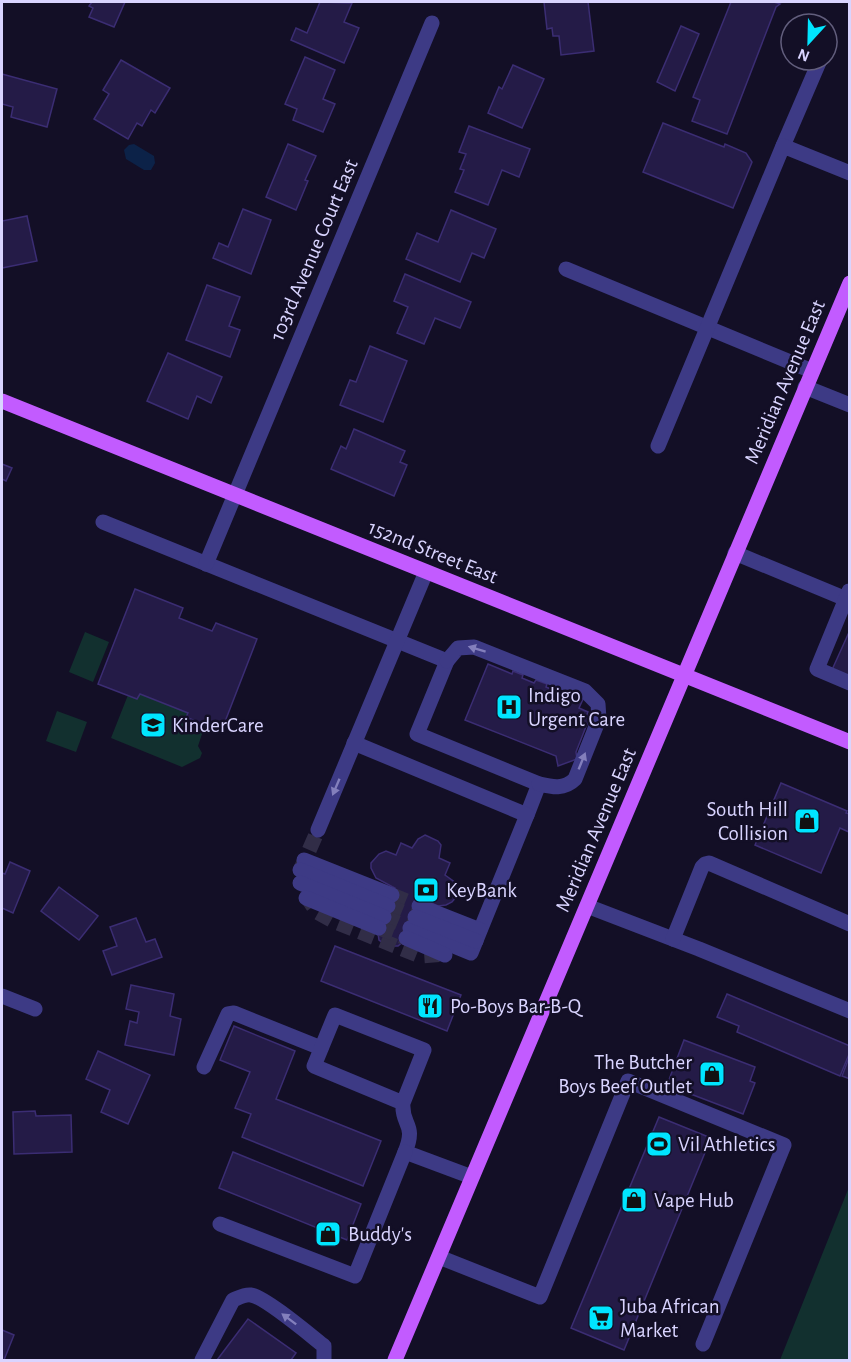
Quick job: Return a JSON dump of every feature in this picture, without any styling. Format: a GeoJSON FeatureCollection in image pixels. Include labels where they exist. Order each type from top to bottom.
{"type":"FeatureCollection","features":[{"type":"Feature","properties":{"kind":"main road","name":"Meridian Avenue East"},"geometry":{"type":"LineString","coordinates":[[395,1360],[849,283]]}},
{"type":"Feature","properties":{"kind":"main road","name":"152nd Street East"},"geometry":{"type":"LineString","coordinates":[[2,401],[849,742]]}},
{"type":"Feature","properties":{"kind":"street","name":"103rd Avenue Court East"},"geometry":{"type":"LineString","coordinates":[[206,564],[432,23]]}},
{"type":"Feature","properties":{"kind":"street"},"geometry":{"type":"LineString","coordinates":[[657,447],[815,72]]}},
{"type":"Feature","properties":{"kind":"street"},"geometry":{"type":"LineString","coordinates":[[783,146],[849,173]]}},
{"type":"Feature","properties":{"kind":"street"},"geometry":{"type":"LineString","coordinates":[[566,269],[812,371]]}},
{"type":"Feature","properties":{"kind":"street"},"geometry":{"type":"LineString","coordinates":[[806,387],[849,405]]}},
{"type":"Feature","properties":{"kind":"street"},"geometry":{"type":"LineString","coordinates":[[103,522],[447,661]]}},
{"type":"Feature","properties":{"kind":"street"},"geometry":{"type":"LineString","coordinates":[[735,553],[848,595],[817,669],[849,683]]}},
{"type":"Feature","properties":{"kind":"street"},"geometry":{"type":"LineString","coordinates":[[318,830],[426,572]]}},
{"type":"Feature","properties":{"kind":"street"},"geometry":{"type":"LineString","coordinates":[[474,647],[585,691],[598,704],[599,719],[575,779],[567,786],[538,784],[417,734],[447,661],[458,648],[474,647]]}},
{"type":"Feature","properties":{"kind":"street"},"geometry":{"type":"LineString","coordinates":[[354,743],[527,814]]}},
{"type":"Feature","properties":{"kind":"street"},"geometry":{"type":"LineString","coordinates":[[476,941],[538,784]]}},
{"type":"Feature","properties":{"kind":"street"},"geometry":{"type":"LineString","coordinates":[[673,939],[702,867],[710,863],[849,924]]}},
{"type":"Feature","properties":{"kind":"street"},"geometry":{"type":"LineString","coordinates":[[386,912],[303,878],[386,912]]}},
{"type":"Feature","properties":{"kind":"street"},"geometry":{"type":"LineString","coordinates":[[587,906],[849,1011]]}},
{"type":"Feature","properties":{"kind":"street"},"geometry":{"type":"LineString","coordinates":[[412,922],[476,941]]}},
{"type":"Feature","properties":{"kind":"street"},"geometry":{"type":"LineString","coordinates":[[412,922],[476,941]]}},
{"type":"Feature","properties":{"kind":"street"},"geometry":{"type":"LineString","coordinates":[[412,922],[445,955]]}},
{"type":"Feature","properties":{"kind":"street"},"geometry":{"type":"LineString","coordinates":[[2,996],[35,1009]]}},
{"type":"Feature","properties":{"kind":"street"},"geometry":{"type":"LineString","coordinates":[[204,1067],[228,1014],[234,1013],[321,1048]]}},
{"type":"Feature","properties":{"kind":"street"},"geometry":{"type":"LineString","coordinates":[[220,1224],[355,1276],[410,1140],[411,1131],[402,1112],[402,1103],[424,1050],[335,1015],[314,1066],[402,1103]]}},
{"type":"Feature","properties":{"kind":"street"},"geometry":{"type":"LineString","coordinates":[[439,1257],[540,1298],[628,1081],[784,1145],[703,1344]]}},
{"type":"Feature","properties":{"kind":"street"},"geometry":{"type":"LineString","coordinates":[[405,1152],[472,1178]]}},
{"type":"Feature","properties":{"kind":"street"},"geometry":{"type":"LineString","coordinates":[[202,1360],[233,1300],[245,1295],[253,1295],[280,1312],[324,1353]]}},
{"type":"Feature","properties":{"kind":"green space"},"geometry":{"type":"Polygon","coordinates":[[[85,632],[109,642],[93,682],[69,672],[85,632]]]}},
{"type":"Feature","properties":{"kind":"green space"},"geometry":{"type":"Polygon","coordinates":[[[140,694],[188,713],[186,718],[205,725],[198,746],[202,753],[200,758],[182,767],[111,738],[128,695],[137,699],[140,694]]]}},
{"type":"Feature","properties":{"kind":"green space"},"geometry":{"type":"Polygon","coordinates":[[[57,711],[87,722],[76,752],[46,741],[57,711]]]}},
{"type":"Feature","properties":{"kind":"green space"},"geometry":{"type":"Polygon","coordinates":[[[849,1187],[849,1360],[780,1360],[849,1187]]]}},
{"type":"Feature","properties":{"kind":"water"},"geometry":{"type":"Polygon","coordinates":[[[134,144],[154,156],[155,163],[151,170],[144,170],[126,159],[124,150],[134,144]]]}},
{"type":"Feature","properties":{"kind":"building"},"geometry":{"type":"Polygon","coordinates":[[[92,2],[125,2],[114,27],[89,17],[93,8],[89,6],[92,2]]]}},
{"type":"Feature","properties":{"kind":"building"},"geometry":{"type":"Polygon","coordinates":[[[320,2],[352,3],[344,22],[359,28],[344,63],[291,40],[296,28],[307,33],[320,2]]]}},
{"type":"Feature","properties":{"kind":"building"},"geometry":{"type":"Polygon","coordinates":[[[544,2],[588,2],[594,51],[561,55],[559,36],[553,36],[552,28],[547,29],[544,2]]]}},
{"type":"Feature","properties":{"kind":"building"},"geometry":{"type":"Polygon","coordinates":[[[731,2],[780,4],[776,7],[727,134],[692,121],[700,100],[693,97],[731,2]]]}},
{"type":"Feature","properties":{"kind":"building"},"geometry":{"type":"Polygon","coordinates":[[[681,26],[699,34],[675,91],[657,82],[681,26]]]}},
{"type":"Feature","properties":{"kind":"building"},"geometry":{"type":"Polygon","coordinates":[[[305,57],[335,70],[323,99],[335,104],[323,132],[293,120],[297,109],[285,104],[305,57]]]}},
{"type":"Feature","properties":{"kind":"building"},"geometry":{"type":"Polygon","coordinates":[[[121,60],[170,88],[155,113],[151,110],[142,126],[137,123],[128,139],[94,119],[109,94],[103,90],[121,60]]]}},
{"type":"Feature","properties":{"kind":"building"},"geometry":{"type":"Polygon","coordinates":[[[513,65],[544,79],[522,128],[488,113],[499,87],[502,89],[513,65]]]}},
{"type":"Feature","properties":{"kind":"building"},"geometry":{"type":"Polygon","coordinates":[[[2,74],[57,89],[47,127],[11,117],[13,107],[2,104],[2,74]]]}},
{"type":"Feature","properties":{"kind":"building"},"geometry":{"type":"Polygon","coordinates":[[[663,123],[724,147],[725,144],[746,153],[752,162],[733,208],[643,172],[663,123]]]}},
{"type":"Feature","properties":{"kind":"building"},"geometry":{"type":"Polygon","coordinates":[[[469,126],[530,149],[519,177],[502,170],[488,205],[455,192],[464,170],[460,169],[466,154],[459,152],[469,126]]]}},
{"type":"Feature","properties":{"kind":"building"},"geometry":{"type":"Polygon","coordinates":[[[288,144],[316,156],[305,180],[308,181],[296,210],[266,197],[288,144]]]}},
{"type":"Feature","properties":{"kind":"building"},"geometry":{"type":"Polygon","coordinates":[[[243,209],[271,220],[251,274],[213,258],[219,243],[228,247],[243,209]]]}},
{"type":"Feature","properties":{"kind":"building"},"geometry":{"type":"Polygon","coordinates":[[[451,210],[496,229],[484,258],[472,253],[460,282],[406,259],[417,233],[438,242],[451,210]]]}},
{"type":"Feature","properties":{"kind":"building"},"geometry":{"type":"Polygon","coordinates":[[[27,216],[37,261],[2,268],[2,221],[27,216]]]}},
{"type":"Feature","properties":{"kind":"building"},"geometry":{"type":"Polygon","coordinates":[[[405,274],[471,302],[460,328],[435,318],[424,344],[397,333],[408,307],[394,301],[405,274]]]}},
{"type":"Feature","properties":{"kind":"building"},"geometry":{"type":"Polygon","coordinates":[[[207,285],[240,297],[229,326],[240,330],[230,357],[186,340],[207,285]]]}},
{"type":"Feature","properties":{"kind":"building"},"geometry":{"type":"Polygon","coordinates":[[[370,346],[407,361],[383,422],[340,405],[350,380],[356,382],[370,346]]]}},
{"type":"Feature","properties":{"kind":"building"},"geometry":{"type":"Polygon","coordinates":[[[168,353],[222,377],[211,403],[197,396],[188,419],[147,401],[168,353]]]}},
{"type":"Feature","properties":{"kind":"building"},"geometry":{"type":"Polygon","coordinates":[[[354,429],[405,451],[400,462],[407,465],[394,496],[331,469],[341,446],[346,449],[354,429]]]}},
{"type":"Feature","properties":{"kind":"building"},"geometry":{"type":"Polygon","coordinates":[[[2,464],[12,468],[6,481],[2,479],[2,464]]]}},
{"type":"Feature","properties":{"kind":"building"},"geometry":{"type":"Polygon","coordinates":[[[135,589],[183,608],[179,618],[212,631],[216,623],[257,639],[221,732],[186,717],[188,713],[140,694],[137,699],[98,684],[135,589]]]}},
{"type":"Feature","properties":{"kind":"building"},"geometry":{"type":"Polygon","coordinates":[[[850,630],[850,680],[831,672],[850,630]]]}},
{"type":"Feature","properties":{"kind":"building"},"geometry":{"type":"Polygon","coordinates":[[[488,664],[512,674],[513,671],[523,675],[522,678],[534,683],[536,680],[547,684],[546,687],[569,697],[571,692],[584,697],[579,708],[588,712],[586,718],[589,719],[576,752],[577,759],[558,766],[556,756],[465,720],[488,664]]]}},
{"type":"Feature","properties":{"kind":"building","name":"South Hill Collision"},"geometry":{"type":"Polygon","coordinates":[[[781,783],[850,814],[849,832],[840,828],[821,873],[755,845],[781,783]]]}},
{"type":"Feature","properties":{"kind":"building","name":"KeyBank"},"geometry":{"type":"Polygon","coordinates":[[[425,835],[438,841],[441,845],[439,858],[450,863],[445,875],[456,883],[457,896],[452,902],[438,906],[422,899],[405,940],[398,946],[387,946],[379,940],[378,933],[395,888],[376,878],[371,863],[379,854],[386,851],[396,855],[401,843],[412,848],[418,839],[425,835]]]}},
{"type":"Feature","properties":{"kind":"building"},"geometry":{"type":"Polygon","coordinates":[[[10,862],[30,871],[13,913],[2,908],[2,873],[5,874],[10,862]]]}},
{"type":"Feature","properties":{"kind":"building"},"geometry":{"type":"Polygon","coordinates":[[[59,887],[98,916],[79,940],[41,911],[59,887]]]}},
{"type":"Feature","properties":{"kind":"building"},"geometry":{"type":"Polygon","coordinates":[[[136,918],[146,942],[155,939],[162,957],[112,975],[103,951],[117,946],[110,927],[136,918]]]}},
{"type":"Feature","properties":{"kind":"building"},"geometry":{"type":"Polygon","coordinates":[[[335,946],[461,995],[447,1031],[321,981],[335,946]]]}},
{"type":"Feature","properties":{"kind":"building"},"geometry":{"type":"Polygon","coordinates":[[[131,985],[174,994],[170,1016],[181,1019],[174,1055],[125,1045],[130,1021],[137,1023],[139,1012],[126,1009],[131,985]]]}},
{"type":"Feature","properties":{"kind":"building"},"geometry":{"type":"Polygon","coordinates":[[[727,994],[850,1046],[850,1052],[840,1076],[737,1032],[739,1026],[717,1017],[727,994]]]}},
{"type":"Feature","properties":{"kind":"building"},"geometry":{"type":"Polygon","coordinates":[[[234,1026],[295,1051],[276,1099],[381,1141],[363,1186],[242,1137],[251,1114],[235,1108],[250,1072],[220,1060],[234,1026]]]}},
{"type":"Feature","properties":{"kind":"building","name":"The Butcher Boys Beef Outlet"},"geometry":{"type":"Polygon","coordinates":[[[684,1040],[755,1067],[750,1081],[755,1083],[743,1114],[667,1085],[684,1040]]]}},
{"type":"Feature","properties":{"kind":"building"},"geometry":{"type":"Polygon","coordinates":[[[98,1051],[150,1075],[128,1124],[101,1112],[110,1090],[86,1079],[98,1051]]]}},
{"type":"Feature","properties":{"kind":"building"},"geometry":{"type":"Polygon","coordinates":[[[850,1055],[850,1079],[842,1076],[850,1055]]]}},
{"type":"Feature","properties":{"kind":"building"},"geometry":{"type":"Polygon","coordinates":[[[35,1111],[36,1116],[71,1115],[72,1152],[14,1154],[13,1112],[35,1111]]]}},
{"type":"Feature","properties":{"kind":"building"},"geometry":{"type":"Polygon","coordinates":[[[659,1117],[711,1138],[624,1350],[571,1328],[659,1117]]]}},
{"type":"Feature","properties":{"kind":"building"},"geometry":{"type":"Polygon","coordinates":[[[233,1152],[361,1204],[347,1240],[219,1188],[233,1152]]]}},
{"type":"Feature","properties":{"kind":"building"},"geometry":{"type":"Polygon","coordinates":[[[248,1319],[296,1353],[291,1360],[217,1360],[248,1319]]]}},
{"type":"Feature","properties":{"kind":"building"},"geometry":{"type":"Polygon","coordinates":[[[2,1330],[14,1335],[4,1360],[2,1360],[2,1330]]]}},
{"type":"Feature","properties":{"kind":"tunnel"},"geometry":{"type":"LineString","coordinates":[[300,871],[318,830]]}},
{"type":"Feature","properties":{"kind":"tunnel"},"geometry":{"type":"LineString","coordinates":[[305,894],[317,912],[333,921],[420,956],[448,954]]}},
{"type":"Feature","properties":{"kind":"tunnel"},"geometry":{"type":"LineString","coordinates":[[392,895],[419,906]]}},
{"type":"Feature","properties":{"kind":"tunnel"},"geometry":{"type":"LineString","coordinates":[[388,906],[415,917]]}},
{"type":"Feature","properties":{"kind":"tunnel"},"geometry":{"type":"LineString","coordinates":[[384,917],[410,928]]}},
{"type":"Feature","properties":{"kind":"tunnel"},"geometry":{"type":"LineString","coordinates":[[379,928],[406,938]]}},
{"type":"Feature","properties":{"kind":"place","name":"Indigo Urgent Care"},"geometry":{"type":"Point","coordinates":[509,707]}},
{"type":"Feature","properties":{"kind":"place","name":"KinderCare"},"geometry":{"type":"Point","coordinates":[153,725]}},
{"type":"Feature","properties":{"kind":"place","name":"South Hill Collision"},"geometry":{"type":"Point","coordinates":[807,821]}},
{"type":"Feature","properties":{"kind":"place","name":"KeyBank"},"geometry":{"type":"Point","coordinates":[426,890]}},
{"type":"Feature","properties":{"kind":"place","name":"Po-Boys Bar-B-Q"},"geometry":{"type":"Point","coordinates":[430,1006]}},
{"type":"Feature","properties":{"kind":"place","name":"The Butcher Boys Beef Outlet"},"geometry":{"type":"Point","coordinates":[712,1074]}},
{"type":"Feature","properties":{"kind":"place","name":"Vil Athletics"},"geometry":{"type":"Point","coordinates":[659,1144]}},
{"type":"Feature","properties":{"kind":"place","name":"Vape Hub"},"geometry":{"type":"Point","coordinates":[634,1200]}},
{"type":"Feature","properties":{"kind":"place","name":"Buddy's"},"geometry":{"type":"Point","coordinates":[328,1234]}},
{"type":"Feature","properties":{"kind":"place","name":"Juba African Market"},"geometry":{"type":"Point","coordinates":[601,1318]}}]}
